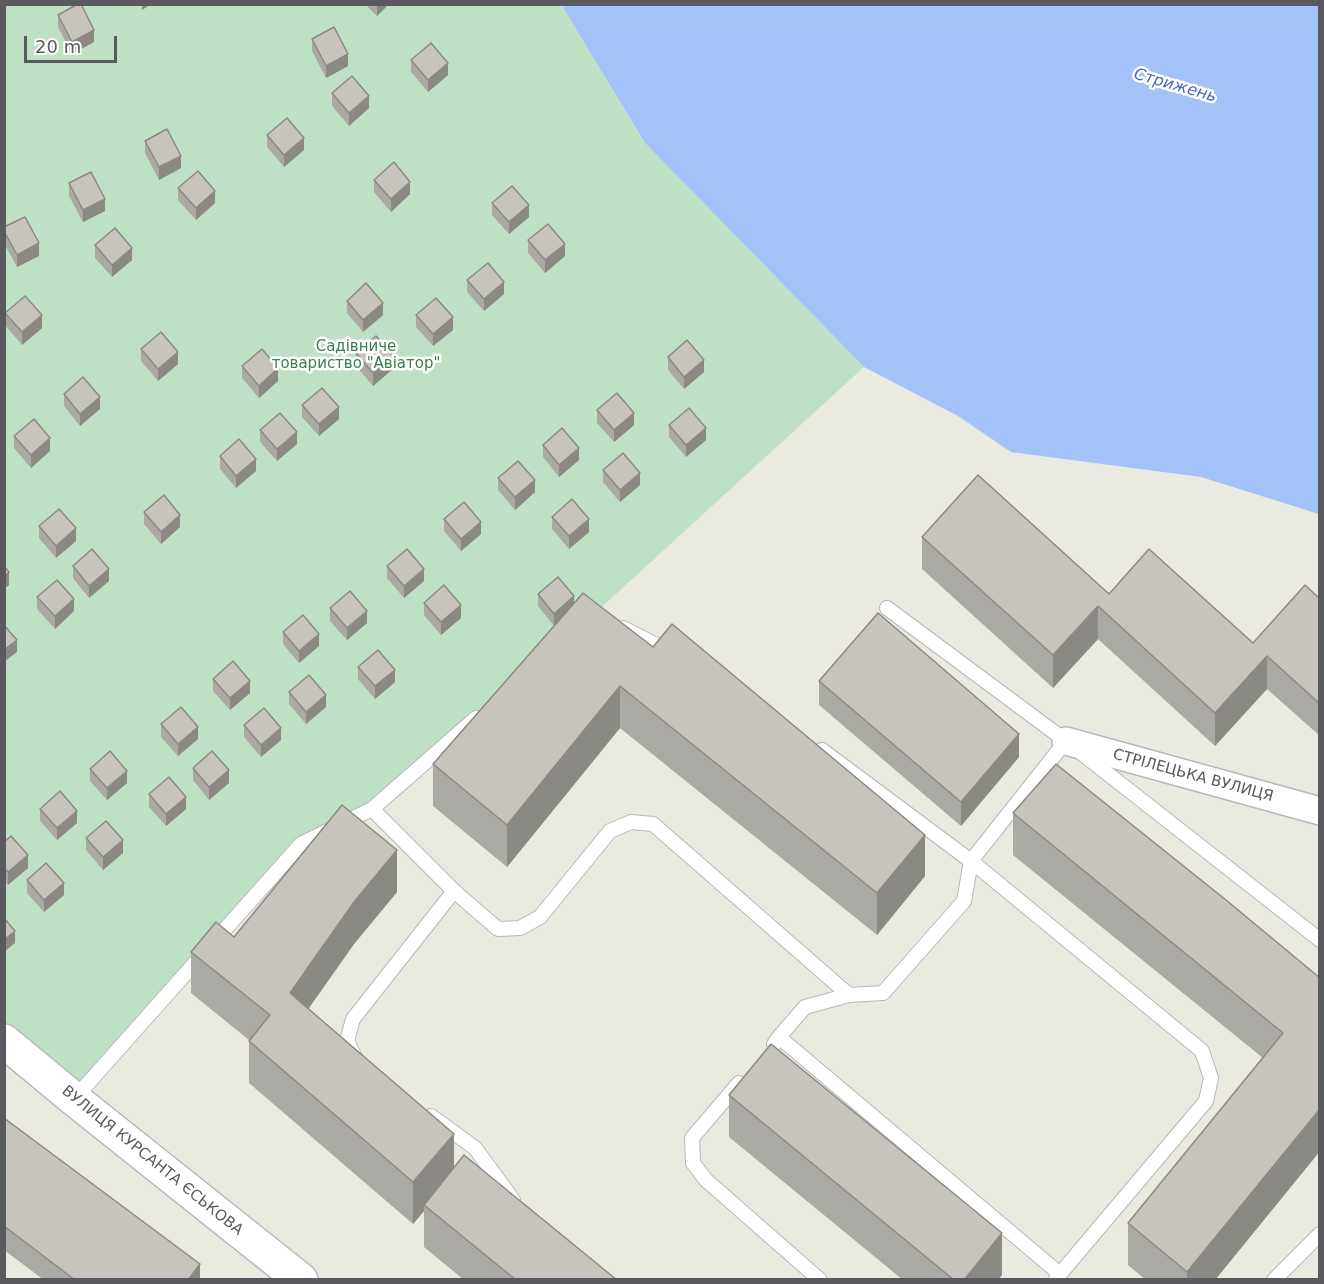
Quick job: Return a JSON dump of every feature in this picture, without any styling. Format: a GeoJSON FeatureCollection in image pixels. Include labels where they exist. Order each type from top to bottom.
{"type":"FeatureCollection","features":[{"type":"Feature","properties":{"kind":"street","name":"СТРІЛЕЦЬКА ВУЛИЦЯ"},"geometry":{"type":"LineString","coordinates":[[1066,741],[1320,811]]}},
{"type":"Feature","properties":{"kind":"street","name":"ВУЛИЦЯ КУРСАНТА ЄСЬКОВА"},"geometry":{"type":"LineString","coordinates":[[4,1041],[301,1280]]}},
{"type":"Feature","properties":{"kind":"lane"},"geometry":{"type":"LineString","coordinates":[[887,608],[1066,741],[1320,940]]}},
{"type":"Feature","properties":{"kind":"lane"},"geometry":{"type":"LineString","coordinates":[[613,623],[682,658]]}},
{"type":"Feature","properties":{"kind":"lane"},"geometry":{"type":"LineString","coordinates":[[74,1099],[301,844],[372,809],[489,707]]}},
{"type":"Feature","properties":{"kind":"lane"},"geometry":{"type":"LineString","coordinates":[[779,1037],[1058,1277],[1206,1101],[1211,1078],[1202,1051],[971,861],[808,740]]}},
{"type":"Feature","properties":{"kind":"lane"},"geometry":{"type":"LineString","coordinates":[[765,1054],[805,1007],[849,995],[883,993],[964,901],[971,861],[1066,741]]}},
{"type":"Feature","properties":{"kind":"lane"},"geometry":{"type":"LineString","coordinates":[[372,809],[454,891],[498,929],[520,928],[540,917],[610,831],[631,822],[653,824],[849,995]]}},
{"type":"Feature","properties":{"kind":"lane"},"geometry":{"type":"LineString","coordinates":[[366,1068],[357,1061],[347,1041],[353,1018],[454,891]]}},
{"type":"Feature","properties":{"kind":"lane"},"geometry":{"type":"LineString","coordinates":[[750,1071],[692,1138],[693,1163],[706,1180],[820,1280]]}},
{"type":"Feature","properties":{"kind":"lane"},"geometry":{"type":"LineString","coordinates":[[420,1108],[475,1148],[514,1201],[522,1208]]}},
{"type":"Feature","properties":{"kind":"lane"},"geometry":{"type":"LineString","coordinates":[[1274,1280],[1320,1234]]}},
{"type":"Feature","properties":{"kind":"green space","name":"Садівниче товариство \"Авіатор\""},"geometry":{"type":"Polygon","coordinates":[[[4,5],[563,5],[645,143],[864,367],[594,614],[372,809],[301,844],[74,1099],[5,1041],[4,5]]]}},
{"type":"Feature","properties":{"kind":"water","name":"Стрижень"},"geometry":{"type":"Polygon","coordinates":[[[563,5],[1319,5],[1319,514],[1201,477],[1011,452],[958,416],[864,367],[645,143],[563,5]]]}},
{"type":"Feature","properties":{"kind":"building"},"geometry":{"type":"Polygon","coordinates":[[[81,4],[94,30],[72,42],[58,15],[81,4]]]}},
{"type":"Feature","properties":{"kind":"building"},"geometry":{"type":"Polygon","coordinates":[[[334,27],[348,54],[326,66],[312,39],[334,27]]]}},
{"type":"Feature","properties":{"kind":"building"},"geometry":{"type":"Polygon","coordinates":[[[431,43],[448,63],[428,80],[411,60],[431,43]]]}},
{"type":"Feature","properties":{"kind":"building"},"geometry":{"type":"Polygon","coordinates":[[[352,76],[369,96],[349,113],[332,93],[352,76]]]}},
{"type":"Feature","properties":{"kind":"building"},"geometry":{"type":"Polygon","coordinates":[[[287,118],[304,138],[284,155],[267,135],[287,118]]]}},
{"type":"Feature","properties":{"kind":"building"},"geometry":{"type":"Polygon","coordinates":[[[167,129],[181,156],[159,167],[145,141],[167,129]]]}},
{"type":"Feature","properties":{"kind":"building"},"geometry":{"type":"Polygon","coordinates":[[[394,162],[410,182],[391,199],[374,180],[394,162]]]}},
{"type":"Feature","properties":{"kind":"building"},"geometry":{"type":"Polygon","coordinates":[[[198,171],[215,191],[196,208],[178,188],[198,171]]]}},
{"type":"Feature","properties":{"kind":"building"},"geometry":{"type":"Polygon","coordinates":[[[91,172],[105,199],[83,210],[69,183],[91,172]]]}},
{"type":"Feature","properties":{"kind":"building"},"geometry":{"type":"Polygon","coordinates":[[[512,186],[529,205],[509,222],[492,203],[512,186]]]}},
{"type":"Feature","properties":{"kind":"building"},"geometry":{"type":"Polygon","coordinates":[[[25,217],[39,243],[17,255],[4,227],[25,217]]]}},
{"type":"Feature","properties":{"kind":"building"},"geometry":{"type":"Polygon","coordinates":[[[548,224],[565,244],[545,260],[528,240],[548,224]]]}},
{"type":"Feature","properties":{"kind":"building"},"geometry":{"type":"Polygon","coordinates":[[[115,228],[132,248],[112,265],[95,245],[115,228]]]}},
{"type":"Feature","properties":{"kind":"building"},"geometry":{"type":"Polygon","coordinates":[[[488,263],[504,282],[484,299],[467,280],[488,263]]]}},
{"type":"Feature","properties":{"kind":"building"},"geometry":{"type":"Polygon","coordinates":[[[366,283],[383,303],[363,320],[347,301],[366,283]]]}},
{"type":"Feature","properties":{"kind":"building"},"geometry":{"type":"Polygon","coordinates":[[[25,296],[42,315],[22,332],[5,313],[25,296]]]}},
{"type":"Feature","properties":{"kind":"building"},"geometry":{"type":"Polygon","coordinates":[[[436,298],[453,317],[433,334],[416,315],[436,298]]]}},
{"type":"Feature","properties":{"kind":"building"},"geometry":{"type":"Polygon","coordinates":[[[161,332],[178,352],[158,369],[141,349],[161,332]]]}},
{"type":"Feature","properties":{"kind":"building"},"geometry":{"type":"Polygon","coordinates":[[[376,336],[394,356],[373,373],[356,353],[376,336]]]}},
{"type":"Feature","properties":{"kind":"building"},"geometry":{"type":"Polygon","coordinates":[[[687,340],[704,360],[684,377],[668,357],[687,340]]]}},
{"type":"Feature","properties":{"kind":"building"},"geometry":{"type":"Polygon","coordinates":[[[262,349],[278,368],[259,386],[242,366],[262,349]]]}},
{"type":"Feature","properties":{"kind":"building"},"geometry":{"type":"Polygon","coordinates":[[[83,377],[100,397],[80,414],[64,394],[83,377]]]}},
{"type":"Feature","properties":{"kind":"building"},"geometry":{"type":"Polygon","coordinates":[[[322,388],[339,407],[319,424],[302,405],[322,388]]]}},
{"type":"Feature","properties":{"kind":"building"},"geometry":{"type":"Polygon","coordinates":[[[617,393],[634,413],[614,430],[597,410],[617,393]]]}},
{"type":"Feature","properties":{"kind":"building"},"geometry":{"type":"Polygon","coordinates":[[[689,408],[706,428],[686,445],[669,425],[689,408]]]}},
{"type":"Feature","properties":{"kind":"building"},"geometry":{"type":"Polygon","coordinates":[[[280,413],[297,432],[277,449],[260,430],[280,413]]]}},
{"type":"Feature","properties":{"kind":"building"},"geometry":{"type":"Polygon","coordinates":[[[34,419],[50,438],[31,455],[14,436],[34,419]]]}},
{"type":"Feature","properties":{"kind":"building"},"geometry":{"type":"Polygon","coordinates":[[[562,428],[579,448],[559,465],[543,445],[562,428]]]}},
{"type":"Feature","properties":{"kind":"building"},"geometry":{"type":"Polygon","coordinates":[[[239,439],[256,459],[236,476],[220,456],[239,439]]]}},
{"type":"Feature","properties":{"kind":"building"},"geometry":{"type":"Polygon","coordinates":[[[623,453],[640,473],[620,490],[603,470],[623,453]]]}},
{"type":"Feature","properties":{"kind":"building"},"geometry":{"type":"Polygon","coordinates":[[[518,461],[535,480],[515,497],[498,478],[518,461]]]}},
{"type":"Feature","properties":{"kind":"building"},"geometry":{"type":"Polygon","coordinates":[[[978,475],[1109,594],[1149,549],[1253,643],[1305,585],[1320,599],[1320,704],[1267,656],[1215,713],[1098,606],[1053,655],[922,537],[978,475]]]}},
{"type":"Feature","properties":{"kind":"building"},"geometry":{"type":"Polygon","coordinates":[[[164,495],[180,515],[161,532],[144,512],[164,495]]]}},
{"type":"Feature","properties":{"kind":"building"},"geometry":{"type":"Polygon","coordinates":[[[572,499],[589,519],[569,536],[552,517],[572,499]]]}},
{"type":"Feature","properties":{"kind":"building"},"geometry":{"type":"Polygon","coordinates":[[[464,502],[481,522],[461,539],[444,519],[464,502]]]}},
{"type":"Feature","properties":{"kind":"building"},"geometry":{"type":"Polygon","coordinates":[[[59,509],[76,528],[56,546],[39,526],[59,509]]]}},
{"type":"Feature","properties":{"kind":"building"},"geometry":{"type":"Polygon","coordinates":[[[92,549],[109,569],[89,586],[73,566],[92,549]]]}},
{"type":"Feature","properties":{"kind":"building"},"geometry":{"type":"Polygon","coordinates":[[[407,549],[424,569],[404,586],[387,566],[407,549]]]}},
{"type":"Feature","properties":{"kind":"building"},"geometry":{"type":"Polygon","coordinates":[[[4,566],[9,572],[4,577],[4,566]]]}},
{"type":"Feature","properties":{"kind":"building"},"geometry":{"type":"Polygon","coordinates":[[[558,577],[574,596],[554,614],[538,594],[558,577]]]}},
{"type":"Feature","properties":{"kind":"building"},"geometry":{"type":"Polygon","coordinates":[[[57,580],[74,599],[55,616],[37,597],[57,580]]]}},
{"type":"Feature","properties":{"kind":"building"},"geometry":{"type":"Polygon","coordinates":[[[444,585],[461,605],[441,622],[424,603],[444,585]]]}},
{"type":"Feature","properties":{"kind":"building"},"geometry":{"type":"Polygon","coordinates":[[[350,591],[367,611],[347,628],[330,608],[350,591]]]}},
{"type":"Feature","properties":{"kind":"building"},"geometry":{"type":"Polygon","coordinates":[[[583,593],[653,647],[672,624],[925,835],[877,893],[620,686],[507,825],[433,764],[583,593]]]}},
{"type":"Feature","properties":{"kind":"building"},"geometry":{"type":"Polygon","coordinates":[[[878,613],[1019,734],[961,802],[819,681],[878,613]]]}},
{"type":"Feature","properties":{"kind":"building"},"geometry":{"type":"Polygon","coordinates":[[[303,615],[319,634],[299,651],[283,632],[303,615]]]}},
{"type":"Feature","properties":{"kind":"building"},"geometry":{"type":"Polygon","coordinates":[[[4,625],[17,640],[4,650],[4,625]]]}},
{"type":"Feature","properties":{"kind":"building"},"geometry":{"type":"Polygon","coordinates":[[[378,650],[395,670],[375,686],[358,667],[378,650]]]}},
{"type":"Feature","properties":{"kind":"building"},"geometry":{"type":"Polygon","coordinates":[[[233,661],[250,681],[230,698],[213,679],[233,661]]]}},
{"type":"Feature","properties":{"kind":"building"},"geometry":{"type":"Polygon","coordinates":[[[309,675],[326,695],[306,712],[289,692],[309,675]]]}},
{"type":"Feature","properties":{"kind":"building"},"geometry":{"type":"Polygon","coordinates":[[[181,707],[198,727],[178,744],[161,724],[181,707]]]}},
{"type":"Feature","properties":{"kind":"building"},"geometry":{"type":"Polygon","coordinates":[[[264,708],[281,728],[261,745],[244,725],[264,708]]]}},
{"type":"Feature","properties":{"kind":"building"},"geometry":{"type":"Polygon","coordinates":[[[110,751],[127,771],[107,788],[90,769],[110,751]]]}},
{"type":"Feature","properties":{"kind":"building"},"geometry":{"type":"Polygon","coordinates":[[[212,751],[229,770],[209,787],[193,768],[212,751]]]}},
{"type":"Feature","properties":{"kind":"building"},"geometry":{"type":"Polygon","coordinates":[[[1056,764],[1320,978],[1320,1109],[1187,1272],[1128,1223],[1283,1033],[1013,813],[1056,764]]]}},
{"type":"Feature","properties":{"kind":"building"},"geometry":{"type":"Polygon","coordinates":[[[169,777],[186,797],[166,814],[149,794],[169,777]]]}},
{"type":"Feature","properties":{"kind":"building"},"geometry":{"type":"Polygon","coordinates":[[[60,791],[77,811],[57,828],[40,809],[60,791]]]}},
{"type":"Feature","properties":{"kind":"building"},"geometry":{"type":"Polygon","coordinates":[[[342,805],[397,850],[354,902],[290,993],[454,1134],[413,1182],[249,1041],[270,1015],[191,952],[216,922],[234,937],[342,805]]]}},
{"type":"Feature","properties":{"kind":"building"},"geometry":{"type":"Polygon","coordinates":[[[106,821],[123,840],[103,857],[86,838],[106,821]]]}},
{"type":"Feature","properties":{"kind":"building"},"geometry":{"type":"Polygon","coordinates":[[[11,836],[28,855],[8,872],[4,868],[4,842],[11,836]]]}},
{"type":"Feature","properties":{"kind":"building"},"geometry":{"type":"Polygon","coordinates":[[[46,863],[64,883],[44,900],[27,880],[46,863]]]}},
{"type":"Feature","properties":{"kind":"building"},"geometry":{"type":"Polygon","coordinates":[[[4,918],[15,931],[4,940],[4,918]]]}},
{"type":"Feature","properties":{"kind":"building"},"geometry":{"type":"Polygon","coordinates":[[[771,1044],[1002,1233],[964,1280],[954,1280],[729,1095],[771,1044]]]}},
{"type":"Feature","properties":{"kind":"building"},"geometry":{"type":"Polygon","coordinates":[[[4,1118],[200,1264],[188,1280],[75,1280],[4,1226],[4,1118]]]}},
{"type":"Feature","properties":{"kind":"building"},"geometry":{"type":"Polygon","coordinates":[[[464,1155],[617,1280],[516,1280],[424,1205],[464,1155]]]}}]}
